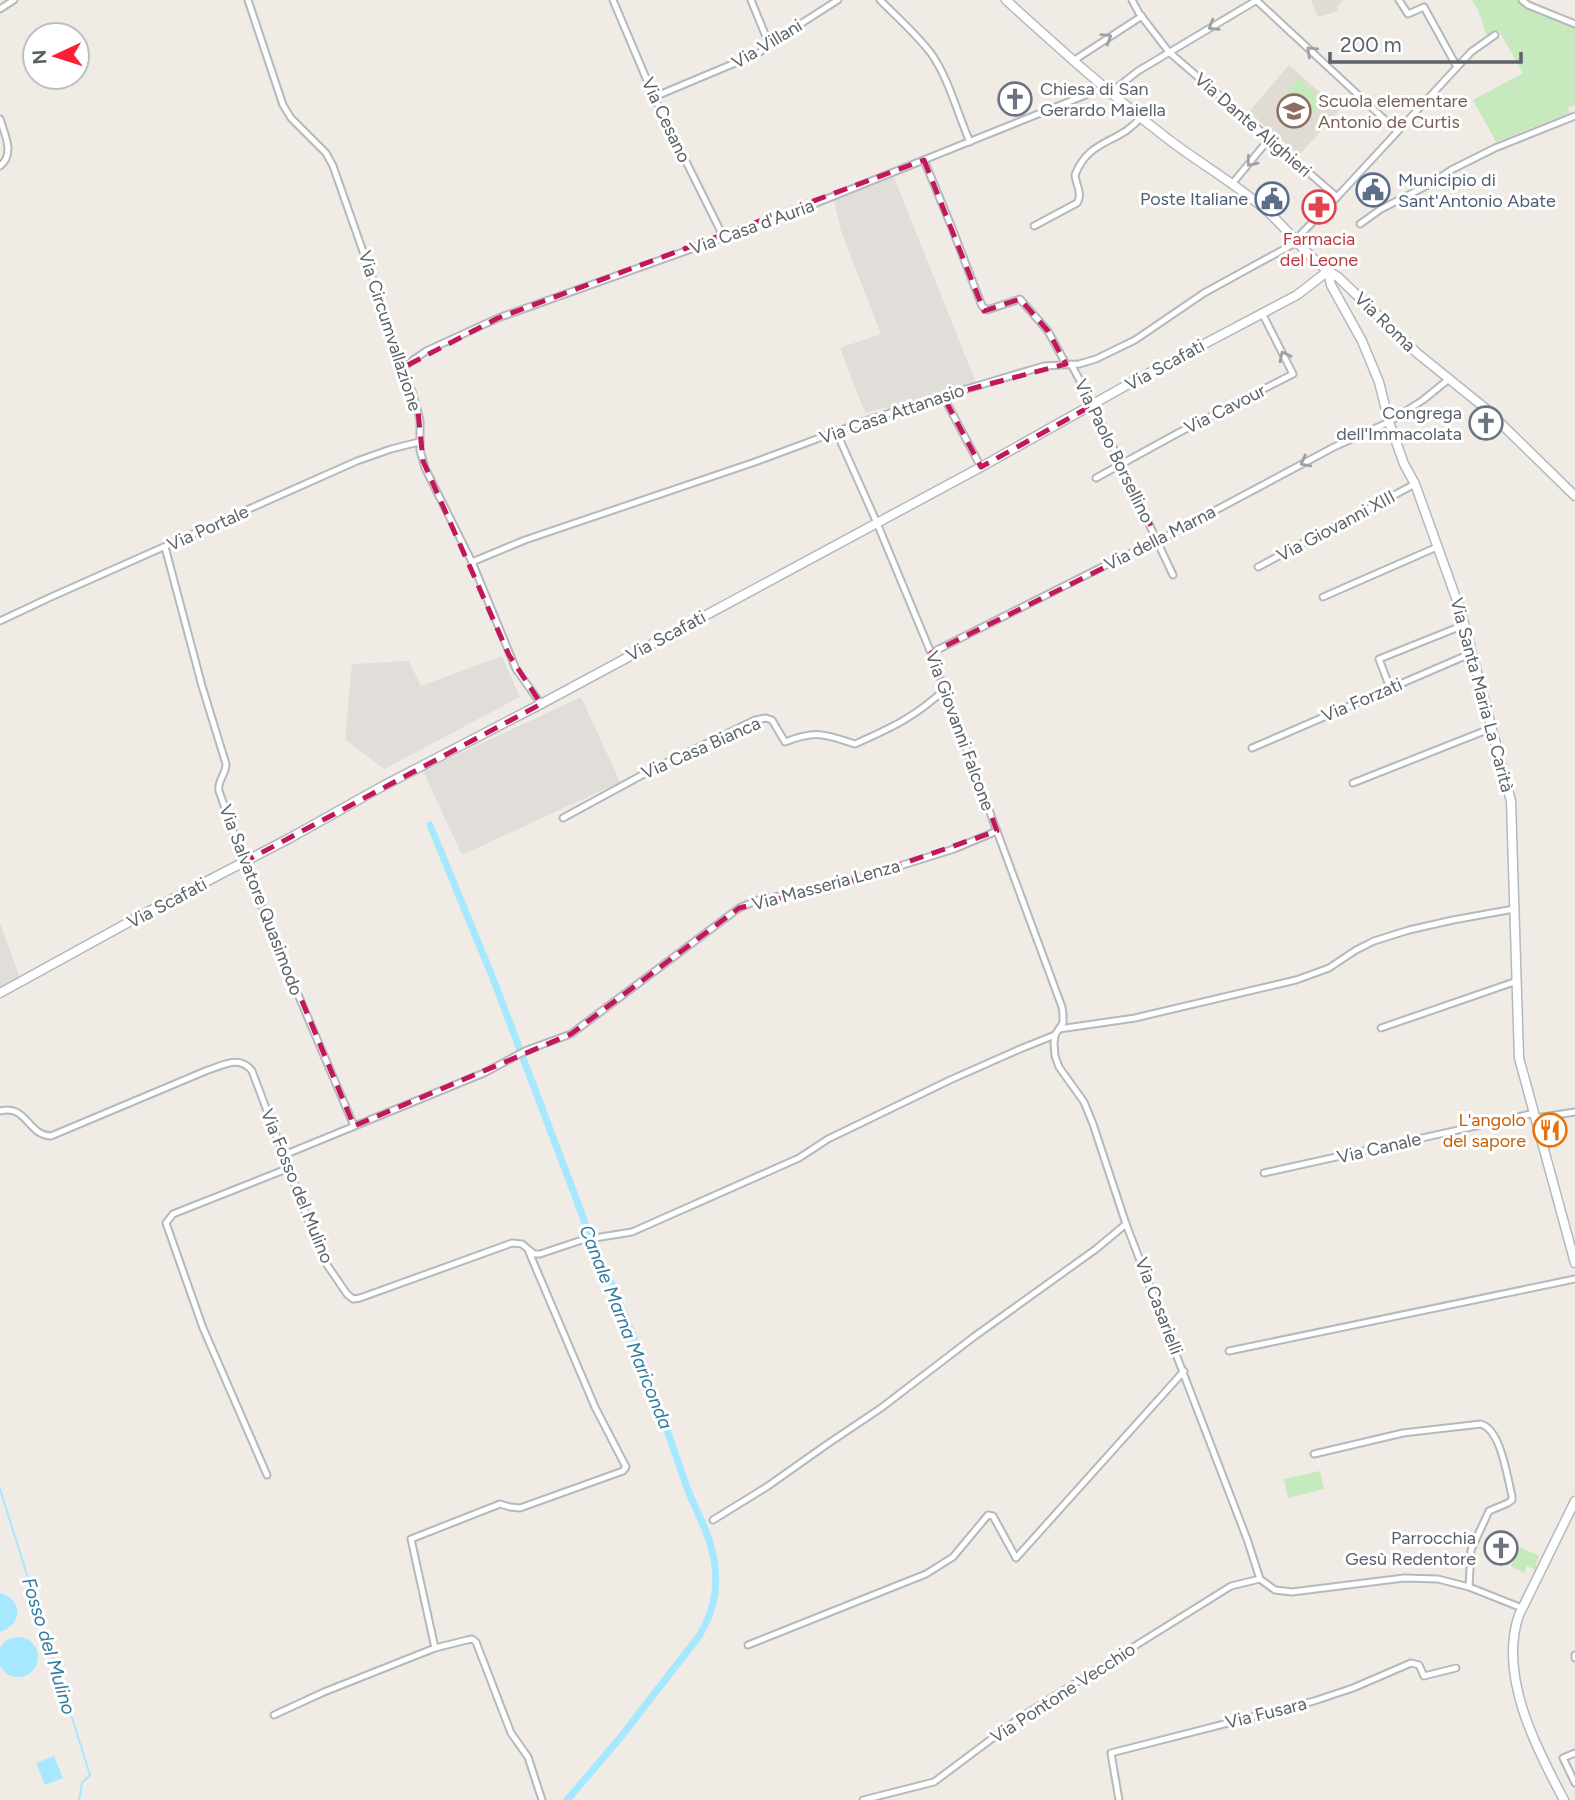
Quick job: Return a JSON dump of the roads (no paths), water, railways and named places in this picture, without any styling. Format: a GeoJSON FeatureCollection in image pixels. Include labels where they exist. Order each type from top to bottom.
{"type":"FeatureCollection","features":[{"type":"Feature","properties":{"kind":"street"},"geometry":{"type":"LineString","coordinates":[[0,9],[14,0]]}},
{"type":"Feature","properties":{"kind":"street","name":"Via Circumvallazione"},"geometry":{"type":"LineString","coordinates":[[248,0],[287,111],[326,153],[333,166],[385,314],[392,349],[412,391],[418,411],[419,442],[425,468],[472,562],[513,662],[541,704]]}},
{"type":"Feature","properties":{"kind":"street","name":"Via Cesano"},"geometry":{"type":"LineString","coordinates":[[613,0],[654,97],[723,238]]}},
{"type":"Feature","properties":{"kind":"street"},"geometry":{"type":"LineString","coordinates":[[751,0],[769,44]]}},
{"type":"Feature","properties":{"kind":"street","name":"Via Villani"},"geometry":{"type":"LineString","coordinates":[[654,97],[759,52],[838,0]]}},
{"type":"Feature","properties":{"kind":"street"},"geometry":{"type":"LineString","coordinates":[[880,0],[930,51],[954,99],[958,116],[970,142]]}},
{"type":"Feature","properties":{"kind":"street","name":"Via Roma"},"geometry":{"type":"LineString","coordinates":[[1006,0],[1106,91],[1269,212],[1297,242],[1328,271],[1338,276],[1417,353],[1485,408],[1575,496]]}},
{"type":"Feature","properties":{"kind":"street","name":"Via Dante Alighieri"},"geometry":{"type":"LineString","coordinates":[[1132,0],[1169,52],[1337,197]]}},
{"type":"Feature","properties":{"kind":"street"},"geometry":{"type":"LineString","coordinates":[[1257,0],[1397,131]]}},
{"type":"Feature","properties":{"kind":"street","name":"Via Casa d'Auria"},"geometry":{"type":"LineString","coordinates":[[402,368],[436,346],[498,318],[784,216],[1106,91],[1257,0]]}},
{"type":"Feature","properties":{"kind":"street"},"geometry":{"type":"LineString","coordinates":[[1399,0],[1408,14],[1424,7],[1457,67]]}},
{"type":"Feature","properties":{"kind":"street"},"geometry":{"type":"LineString","coordinates":[[1522,0],[1575,24]]}},
{"type":"Feature","properties":{"kind":"street"},"geometry":{"type":"LineString","coordinates":[[1073,61],[1142,16]]}},
{"type":"Feature","properties":{"kind":"street"},"geometry":{"type":"LineString","coordinates":[[1297,242],[1301,234],[1471,52],[1495,35]]}},
{"type":"Feature","properties":{"kind":"street"},"geometry":{"type":"LineString","coordinates":[[1360,224],[1381,209],[1432,183],[1451,170],[1495,148],[1575,116]]}},
{"type":"Feature","properties":{"kind":"street"},"geometry":{"type":"LineString","coordinates":[[1034,226],[1077,203],[1079,191],[1075,175],[1084,158],[1095,148],[1133,127],[1141,117]]}},
{"type":"Feature","properties":{"kind":"street"},"geometry":{"type":"LineString","coordinates":[[0,119],[9,148],[6,162],[0,166]]}},
{"type":"Feature","properties":{"kind":"street"},"geometry":{"type":"LineString","coordinates":[[1232,184],[1269,139]]}},
{"type":"Feature","properties":{"kind":"street","name":"Via Paolo Borsellino"},"geometry":{"type":"LineString","coordinates":[[924,160],[982,306],[987,310],[1020,299],[1048,331],[1093,405],[1174,575]]}},
{"type":"Feature","properties":{"kind":"street","name":"Via Casa Attanasio"},"geometry":{"type":"LineString","coordinates":[[472,562],[525,540],[943,396],[1044,366],[1095,360],[1135,340],[1204,293],[1297,242]]}},
{"type":"Feature","properties":{"kind":"street","name":"Via Scafati"},"geometry":{"type":"LineString","coordinates":[[0,993],[981,467],[1134,381],[1297,295],[1328,271]]}},
{"type":"Feature","properties":{"kind":"street","name":"Via Santa Maria La Carità"},"geometry":{"type":"LineString","coordinates":[[1328,271],[1331,285],[1362,341],[1379,382],[1389,422],[1404,464],[1415,484],[1464,625],[1511,801],[1519,1058],[1575,1263]]}},
{"type":"Feature","properties":{"kind":"street","name":"Via Cavour"},"geometry":{"type":"LineString","coordinates":[[1096,478],[1293,374],[1262,313]]}},
{"type":"Feature","properties":{"kind":"street","name":"Via della Marna"},"geometry":{"type":"LineString","coordinates":[[931,653],[1158,541],[1334,447],[1389,422],[1449,379]]}},
{"type":"Feature","properties":{"kind":"street"},"geometry":{"type":"LineString","coordinates":[[943,396],[981,467]]}},
{"type":"Feature","properties":{"kind":"street","name":"Via Giovanni Falcone"},"geometry":{"type":"LineString","coordinates":[[836,431],[931,653],[1062,1007],[1063,1023],[1057,1032]]}},
{"type":"Feature","properties":{"kind":"street","name":"Via Portale"},"geometry":{"type":"LineString","coordinates":[[0,621],[357,461],[419,442]]}},
{"type":"Feature","properties":{"kind":"street","name":"Via Giovanni XIII"},"geometry":{"type":"LineString","coordinates":[[1258,567],[1415,484]]}},
{"type":"Feature","properties":{"kind":"street","name":"Via Salvatore Quasimodo"},"geometry":{"type":"LineString","coordinates":[[165,547],[226,764],[219,781],[219,791],[282,957],[354,1126]]}},
{"type":"Feature","properties":{"kind":"street"},"geometry":{"type":"LineString","coordinates":[[1323,597],[1437,547]]}},
{"type":"Feature","properties":{"kind":"street"},"geometry":{"type":"LineString","coordinates":[[1390,688],[1379,659],[1464,625]]}},
{"type":"Feature","properties":{"kind":"street","name":"Via Forzati"},"geometry":{"type":"LineString","coordinates":[[1252,748],[1472,653]]}},
{"type":"Feature","properties":{"kind":"street","name":"Via Casa Bianca"},"geometry":{"type":"LineString","coordinates":[[563,818],[655,768],[755,720],[772,720],[785,742],[805,734],[827,734],[855,744],[898,725],[928,705],[944,690]]}},
{"type":"Feature","properties":{"kind":"street"},"geometry":{"type":"LineString","coordinates":[[1353,783],[1492,728]]}},
{"type":"Feature","properties":{"kind":"street","name":"Via Masseria Lenza"},"geometry":{"type":"LineString","coordinates":[[284,1155],[484,1073],[527,1051],[571,1034],[739,908],[758,900],[858,878],[954,849],[997,831]]}},
{"type":"Feature","properties":{"kind":"street"},"geometry":{"type":"LineString","coordinates":[[528,1249],[534,1254],[540,1254],[582,1240],[632,1232],[799,1158],[828,1139],[1057,1032],[1135,1018],[1296,981],[1329,968],[1374,941],[1409,930],[1514,909]]}},
{"type":"Feature","properties":{"kind":"street"},"geometry":{"type":"LineString","coordinates":[[1381,1028],[1517,981]]}},
{"type":"Feature","properties":{"kind":"street","name":"Via Casarielli"},"geometry":{"type":"LineString","coordinates":[[1057,1032],[1055,1056],[1059,1067],[1084,1102],[1103,1150],[1126,1224],[1184,1371],[1260,1579]]}},
{"type":"Feature","properties":{"kind":"street","name":"Via Fosso del Mulino"},"geometry":{"type":"LineString","coordinates":[[0,1111],[17,1111],[38,1132],[51,1136],[208,1070],[232,1062],[242,1062],[252,1071],[323,1259],[353,1299],[512,1243],[522,1244],[528,1249]]}},
{"type":"Feature","properties":{"kind":"street","name":"Via Canale"},"geometry":{"type":"LineString","coordinates":[[1264,1173],[1535,1115],[1575,1112]]}},
{"type":"Feature","properties":{"kind":"street"},"geometry":{"type":"LineString","coordinates":[[267,1475],[203,1328],[166,1223],[173,1214],[289,1168]]}},
{"type":"Feature","properties":{"kind":"street"},"geometry":{"type":"LineString","coordinates":[[713,1520],[768,1486],[881,1408],[1126,1224]]}},
{"type":"Feature","properties":{"kind":"street"},"geometry":{"type":"LineString","coordinates":[[435,1648],[411,1539],[500,1504],[520,1508],[623,1471],[626,1467],[595,1407],[528,1249]]}},
{"type":"Feature","properties":{"kind":"street"},"geometry":{"type":"LineString","coordinates":[[1229,1350],[1575,1279]]}},
{"type":"Feature","properties":{"kind":"street"},"geometry":{"type":"LineString","coordinates":[[748,1645],[926,1574],[953,1557],[988,1514],[993,1516],[1016,1558],[1184,1371]]}},
{"type":"Feature","properties":{"kind":"street"},"geometry":{"type":"LineString","coordinates":[[1314,1454],[1403,1433],[1481,1423],[1486,1425],[1497,1438],[1512,1496],[1508,1503],[1489,1511],[1474,1541],[1469,1587]]}},
{"type":"Feature","properties":{"kind":"street"},"geometry":{"type":"LineString","coordinates":[[1564,1800],[1532,1736],[1521,1705],[1513,1645],[1515,1625],[1522,1608],[1575,1501]]}},
{"type":"Feature","properties":{"kind":"street"},"geometry":{"type":"LineString","coordinates":[[1260,1579],[1275,1590],[1292,1592],[1404,1578],[1438,1579],[1469,1587],[1522,1608]]}},
{"type":"Feature","properties":{"kind":"street","name":"Via Pontone Vecchio"},"geometry":{"type":"LineString","coordinates":[[863,1800],[934,1782],[1021,1717],[1231,1586],[1260,1579]]}},
{"type":"Feature","properties":{"kind":"street"},"geometry":{"type":"LineString","coordinates":[[274,1715],[435,1648],[472,1639],[476,1642],[511,1733],[528,1757],[542,1800]]}},
{"type":"Feature","properties":{"kind":"street","name":"Via Fusara"},"geometry":{"type":"LineString","coordinates":[[1118,1800],[1111,1753],[1314,1701],[1353,1688],[1411,1663],[1419,1665],[1423,1676],[1456,1668]]}},
{"type":"Feature","properties":{"kind":"street"},"geometry":{"type":"LineString","coordinates":[[1575,1753],[1563,1758],[1575,1783]]}},
{"type":"Feature","properties":{"kind":"water"},"geometry":{"type":"Polygon","coordinates":[[[0,1593],[13,1601],[17,1612],[13,1624],[0,1632],[0,1593]]]}},
{"type":"Feature","properties":{"kind":"water"},"geometry":{"type":"Polygon","coordinates":[[[18,1637],[32,1643],[38,1657],[32,1671],[18,1677],[4,1671],[-2,1657],[4,1643],[18,1637]]]}},
{"type":"Feature","properties":{"kind":"water"},"geometry":{"type":"Polygon","coordinates":[[[54,1756],[63,1778],[45,1785],[36,1763],[54,1756]]]}},
{"type":"Feature","properties":{"kind":"waterway","name":"Canale Marna Mariconda"},"geometry":{"type":"LineString","coordinates":[[430,825],[494,981],[590,1240],[632,1334],[686,1485],[709,1540],[714,1560],[714,1600],[699,1636],[620,1738],[567,1800]]}},
{"type":"Feature","properties":{"kind":"waterway","name":"Fosso del Mulino"},"geometry":{"type":"LineString","coordinates":[[0,1489],[90,1775],[82,1783],[79,1800]]}},
{"type":"Feature","properties":{"kind":"place","name":"Chiesa di San Gerardo Maiella"},"geometry":{"type":"Point","coordinates":[1015,99]}},
{"type":"Feature","properties":{"kind":"place","name":"Scuola elementare Antonio de Curtis"},"geometry":{"type":"Point","coordinates":[1294,111]}},
{"type":"Feature","properties":{"kind":"place","name":"Municipio di Sant'Antonio Abate"},"geometry":{"type":"Point","coordinates":[1373,190]}},
{"type":"Feature","properties":{"kind":"place","name":"Poste Italiane"},"geometry":{"type":"Point","coordinates":[1272,199]}},
{"type":"Feature","properties":{"kind":"place","name":"Farmacia del Leone"},"geometry":{"type":"Point","coordinates":[1319,207]}},
{"type":"Feature","properties":{"kind":"place","name":"Congrega dell'Immacolata"},"geometry":{"type":"Point","coordinates":[1486,423]}},
{"type":"Feature","properties":{"kind":"place","name":"L'angolo del sapore"},"geometry":{"type":"Point","coordinates":[1550,1130]}},
{"type":"Feature","properties":{"kind":"place","name":"Parrocchia Gesù Redentore"},"geometry":{"type":"Point","coordinates":[1501,1548]}}]}
